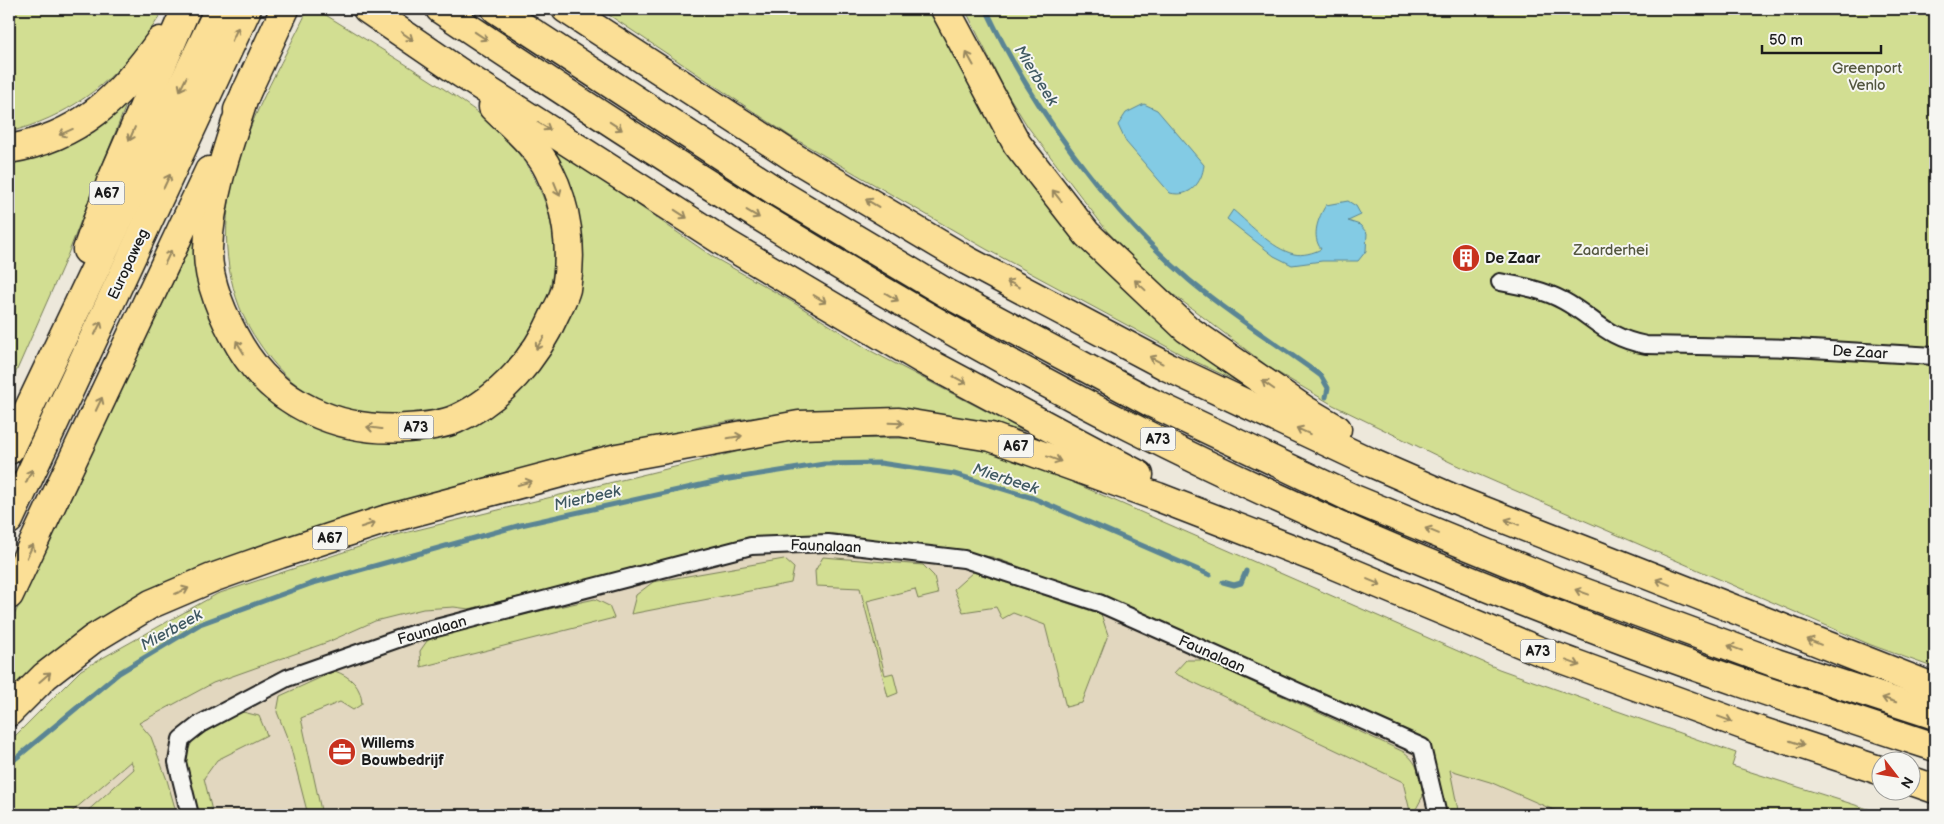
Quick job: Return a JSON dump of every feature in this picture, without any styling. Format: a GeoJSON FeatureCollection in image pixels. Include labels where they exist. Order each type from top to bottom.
{"type":"FeatureCollection","features":[{"type":"Feature","properties":{"kind":"highway"},"geometry":{"type":"LineString","coordinates":[[9,149],[46,140],[71,130],[108,104],[142,67],[181,9]]}},
{"type":"Feature","properties":{"kind":"highway","name":"A67"},"geometry":{"type":"LineString","coordinates":[[40,382],[111,182],[186,9]]}},
{"type":"Feature","properties":{"kind":"highway","name":"Europaweg"},"geometry":{"type":"LineString","coordinates":[[9,450],[220,9]]}},
{"type":"Feature","properties":{"kind":"highway","name":"Europaweg"},"geometry":{"type":"LineString","coordinates":[[9,520],[247,9]]}},
{"type":"Feature","properties":{"kind":"highway"},"geometry":{"type":"LineString","coordinates":[[9,595],[285,9]]}},
{"type":"Feature","properties":{"kind":"highway","name":"A73"},"geometry":{"type":"LineString","coordinates":[[367,9],[459,72],[727,244],[923,360],[1122,466],[1329,563],[1537,650],[1751,728],[1872,768]]}},
{"type":"Feature","properties":{"kind":"highway","name":"A73"},"geometry":{"type":"LineString","coordinates":[[440,9],[587,108],[749,211],[938,324],[1131,427],[1328,521],[1569,620],[1762,690],[1935,747]]}},
{"type":"Feature","properties":{"kind":"highway","name":"A73"},"geometry":{"type":"LineString","coordinates":[[496,9],[609,85],[785,197],[948,294],[1150,402],[1354,499],[1564,585],[1776,663],[1935,715]]}},
{"type":"Feature","properties":{"kind":"highway"},"geometry":{"type":"LineString","coordinates":[[566,9],[794,158],[966,260],[1168,367],[1374,464],[1458,501],[1935,688]]}},
{"type":"Feature","properties":{"kind":"highway"},"geometry":{"type":"LineString","coordinates":[[945,9],[1016,144],[1086,234],[1187,329],[1305,410],[1458,501]]}},
{"type":"Feature","properties":{"kind":"highway","name":"A73"},"geometry":{"type":"LineString","coordinates":[[246,92],[212,206],[208,252],[215,295],[231,332],[248,360],[273,387],[304,408],[341,423],[380,430],[421,427],[455,419],[498,393],[526,364],[548,330],[566,290],[568,254],[565,208],[548,169],[525,139],[459,72]]}},
{"type":"Feature","properties":{"kind":"highway","name":"A67"},"geometry":{"type":"LineString","coordinates":[[9,712],[45,676],[93,639],[152,604],[212,578],[384,520],[608,461],[798,425],[899,422],[991,437],[1158,497],[1329,563]]}},
{"type":"Feature","properties":{"kind":"highway"},"geometry":{"type":"LineString","coordinates":[[1922,784],[1935,789]]}},
{"type":"Feature","properties":{"kind":"street","name":"De Zaar"},"geometry":{"type":"LineString","coordinates":[[1500,282],[1554,296],[1607,332],[1626,340],[1646,345],[1794,348],[1935,356]]}},
{"type":"Feature","properties":{"kind":"street","name":"Faunalaan"},"geometry":{"type":"LineString","coordinates":[[190,815],[178,762],[181,739],[200,724],[287,678],[409,635],[751,546],[828,543],[964,559],[1098,603],[1134,619],[1422,748],[1438,815]]}},
{"type":"Feature","properties":{"kind":"shaded area"},"geometry":{"type":"Polygon","coordinates":[[[797,473],[1804,815],[62,815],[121,711],[797,473]]]}},
{"type":"Feature","properties":{"kind":"green space"},"geometry":{"type":"Polygon","coordinates":[[[9,9],[163,9],[155,24],[131,55],[102,85],[68,108],[49,118],[9,132],[9,9]]]}},
{"type":"Feature","properties":{"kind":"green space"},"geometry":{"type":"Polygon","coordinates":[[[308,9],[316,9],[426,77],[481,115],[499,131],[528,167],[546,205],[554,245],[554,266],[541,316],[515,360],[506,371],[485,388],[443,410],[407,416],[367,414],[347,410],[312,395],[291,381],[271,360],[248,326],[233,288],[227,247],[227,227],[228,206],[238,163],[265,95],[308,9]]]}},
{"type":"Feature","properties":{"kind":"green space"},"geometry":{"type":"Polygon","coordinates":[[[600,9],[936,9],[1031,183],[1290,407],[1186,357],[986,249],[790,136],[600,9]]]}},
{"type":"Feature","properties":{"kind":"green space","name":"Zaarderhei"},"geometry":{"type":"Polygon","coordinates":[[[965,9],[1935,9],[1935,668],[1871,645],[1454,464],[1333,405],[1270,368],[1153,279],[1107,231],[1028,127],[1005,90],[965,9]]]}},
{"type":"Feature","properties":{"kind":"green space"},"geometry":{"type":"Polygon","coordinates":[[[126,105],[68,254],[9,388],[9,159],[95,125],[126,105]]]}},
{"type":"Feature","properties":{"kind":"green space"},"geometry":{"type":"Polygon","coordinates":[[[530,134],[596,176],[713,257],[791,301],[871,351],[1024,431],[947,415],[875,409],[801,412],[702,426],[257,552],[9,696],[9,626],[205,215],[238,357],[393,442],[424,441],[458,432],[495,413],[523,388],[538,367],[570,288],[530,134]]]}},
{"type":"Feature","properties":{"kind":"green space"},"geometry":{"type":"Polygon","coordinates":[[[925,438],[1015,457],[1499,669],[1736,753],[1732,766],[1887,815],[1565,815],[1490,782],[1450,770],[1459,815],[1447,815],[1430,742],[1076,587],[992,557],[846,538],[744,542],[469,609],[454,607],[423,609],[375,621],[328,642],[213,683],[139,723],[151,737],[167,780],[177,815],[83,815],[134,769],[131,761],[68,815],[9,815],[9,742],[81,670],[217,594],[392,536],[789,439],[925,438]]]}},
{"type":"Feature","properties":{"kind":"green space"},"geometry":{"type":"Polygon","coordinates":[[[823,557],[923,565],[934,576],[938,594],[918,599],[915,589],[867,601],[885,675],[893,673],[898,693],[888,697],[860,588],[816,586],[815,571],[823,557]]]}},
{"type":"Feature","properties":{"kind":"green space"},"geometry":{"type":"Polygon","coordinates":[[[784,559],[794,568],[791,583],[631,614],[636,595],[653,582],[784,559]]]}},
{"type":"Feature","properties":{"kind":"green space"},"geometry":{"type":"Polygon","coordinates":[[[973,572],[1101,614],[1108,635],[1082,703],[1066,707],[1045,625],[1013,613],[1002,619],[996,607],[963,612],[954,589],[973,572]]]}},
{"type":"Feature","properties":{"kind":"green space"},"geometry":{"type":"Polygon","coordinates":[[[595,599],[609,606],[614,618],[421,667],[420,651],[427,641],[443,632],[595,599]]]}},
{"type":"Feature","properties":{"kind":"green space"},"geometry":{"type":"Polygon","coordinates":[[[1186,660],[1204,660],[1404,752],[1413,761],[1420,777],[1423,796],[1416,809],[1410,811],[1403,782],[1174,673],[1186,660]]]}},
{"type":"Feature","properties":{"kind":"green space"},"geometry":{"type":"Polygon","coordinates":[[[335,671],[346,676],[354,683],[360,692],[362,704],[353,710],[340,702],[301,718],[322,815],[308,815],[290,745],[277,712],[280,696],[335,671]]]}},
{"type":"Feature","properties":{"kind":"green space"},"geometry":{"type":"Polygon","coordinates":[[[239,711],[259,716],[267,735],[217,760],[204,778],[213,815],[196,815],[184,759],[193,740],[239,711]]]}},
{"type":"Feature","properties":{"kind":"water"},"geometry":{"type":"Polygon","coordinates":[[[1144,104],[1157,110],[1204,165],[1201,178],[1194,188],[1189,191],[1177,194],[1170,193],[1126,142],[1118,125],[1126,113],[1144,104]]]}},
{"type":"Feature","properties":{"kind":"water"},"geometry":{"type":"Polygon","coordinates":[[[1348,201],[1356,206],[1361,215],[1348,221],[1360,225],[1367,233],[1366,251],[1358,261],[1322,261],[1292,265],[1274,256],[1227,219],[1233,210],[1262,236],[1278,247],[1297,255],[1311,253],[1321,249],[1316,233],[1318,221],[1326,205],[1348,201]]]}},
{"type":"Feature","properties":{"kind":"waterway","name":"Mierbeek"},"geometry":{"type":"LineString","coordinates":[[986,9],[1005,46],[1049,120],[1074,155],[1129,222],[1204,293],[1321,376],[1328,388],[1326,397]]}},
{"type":"Feature","properties":{"kind":"waterway","name":"Mierbeek"},"geometry":{"type":"LineString","coordinates":[[9,764],[119,673],[200,624],[313,583],[521,525],[723,480],[824,464],[880,463],[954,474],[1033,498],[1210,575]]}},
{"type":"Feature","properties":{"kind":"waterway","name":"Mierbeek"},"geometry":{"type":"LineString","coordinates":[[1223,582],[1234,585],[1241,583],[1246,571]]}},
{"type":"Feature","properties":{"kind":"place","name":"De Zaar"},"geometry":{"type":"Point","coordinates":[1466,258]}},
{"type":"Feature","properties":{"kind":"place","name":"Willems Bouwbedrijf"},"geometry":{"type":"Point","coordinates":[342,752]}},
{"type":"Feature","properties":{"kind":"park label","name":"Greenport Venlo"},"geometry":{"type":"Point","coordinates":[1867,76]}}]}
